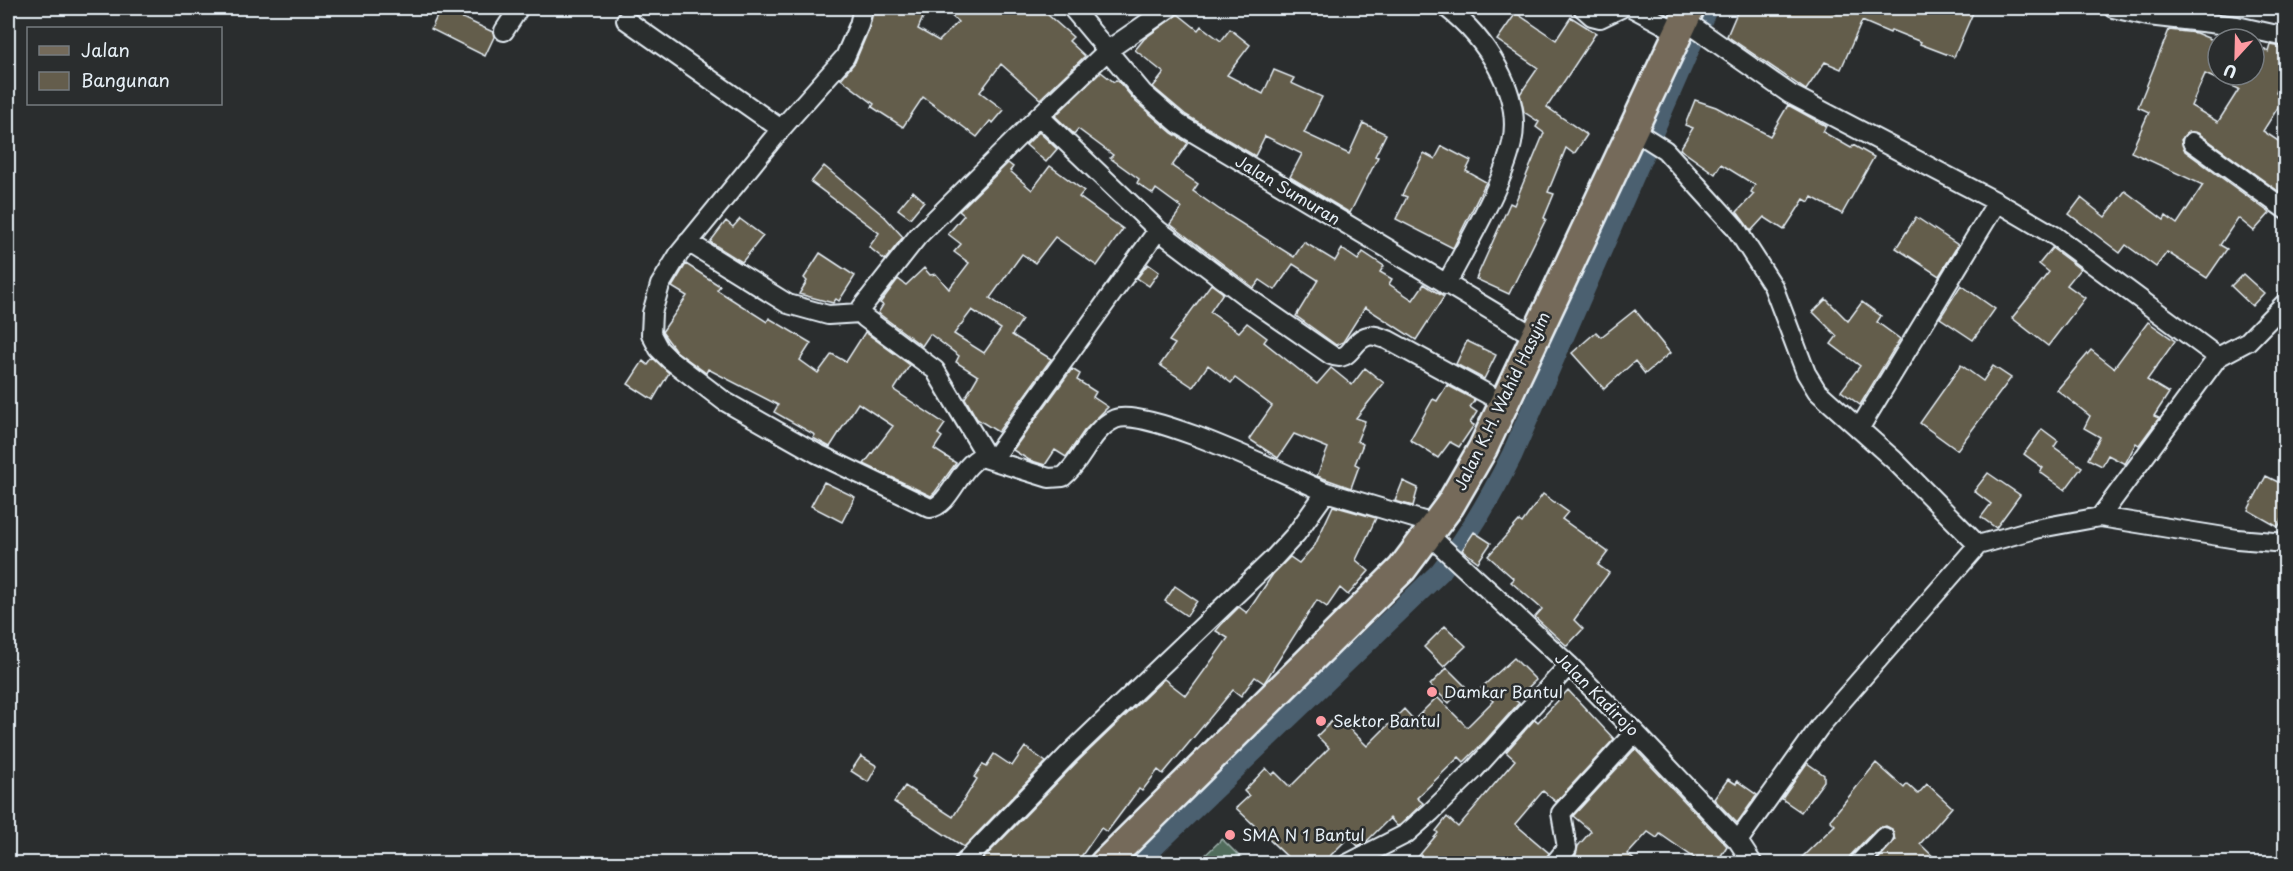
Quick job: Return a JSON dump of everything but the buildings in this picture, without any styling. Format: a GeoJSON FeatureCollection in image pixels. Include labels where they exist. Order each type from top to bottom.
{"type":"FeatureCollection","features":[{"type":"Feature","properties":{"kind":"main road","name":"Jalan K.H. Wahid Hasyim"},"geometry":{"type":"LineString","coordinates":[[1104,864],[1402,569],[1433,533],[1461,489],[1504,403],[1534,336],[1637,131],[1687,22]]}},
{"type":"Feature","properties":{"kind":"street"},"geometry":{"type":"LineString","coordinates":[[504,31],[519,8]]}},
{"type":"Feature","properties":{"kind":"street"},"geometry":{"type":"LineString","coordinates":[[863,8],[859,25],[845,57],[781,129],[688,242],[660,285],[652,313],[651,334],[658,349],[700,384],[816,453],[930,508],[940,504],[974,460],[990,458],[1049,478],[1059,478],[1068,473],[1099,431],[1118,418],[1130,417],[1184,431],[1326,492],[1433,533]]}},
{"type":"Feature","properties":{"kind":"street","name":"Jalan Sumuran"},"geometry":{"type":"LineString","coordinates":[[1072,8],[1143,93],[1179,123],[1534,336]]}},
{"type":"Feature","properties":{"kind":"street"},"geometry":{"type":"LineString","coordinates":[[860,313],[869,295],[918,236],[1039,116],[1108,50],[1169,8]]}},
{"type":"Feature","properties":{"kind":"street"},"geometry":{"type":"LineString","coordinates":[[1446,285],[1509,155],[1514,132],[1510,103],[1497,66],[1475,34],[1447,8]]}},
{"type":"Feature","properties":{"kind":"street"},"geometry":{"type":"LineString","coordinates":[[1583,8],[1592,16],[1600,18],[1621,8]]}},
{"type":"Feature","properties":{"kind":"street"},"geometry":{"type":"LineString","coordinates":[[1633,8],[1687,22],[1764,77],[1826,114],[1997,202],[2080,252],[2218,357]]}},
{"type":"Feature","properties":{"kind":"street"},"geometry":{"type":"LineString","coordinates":[[2113,8],[2148,16],[2237,26],[2286,37]]}},
{"type":"Feature","properties":{"kind":"street"},"geometry":{"type":"LineString","coordinates":[[626,21],[781,129]]}},
{"type":"Feature","properties":{"kind":"street"},"geometry":{"type":"LineString","coordinates":[[1039,116],[1158,230],[1244,295],[1331,355],[1338,358],[1345,356],[1365,336],[1388,340],[1504,403]]}},
{"type":"Feature","properties":{"kind":"street"},"geometry":{"type":"LineString","coordinates":[[1637,131],[1665,150],[1735,226],[1773,286],[1809,378],[1817,391],[1894,460],[1978,545]]}},
{"type":"Feature","properties":{"kind":"street"},"geometry":{"type":"LineString","coordinates":[[2192,142],[2286,210]]}},
{"type":"Feature","properties":{"kind":"street"},"geometry":{"type":"LineString","coordinates":[[1858,429],[1997,202]]}},
{"type":"Feature","properties":{"kind":"street"},"geometry":{"type":"LineString","coordinates":[[990,458],[1158,230]]}},
{"type":"Feature","properties":{"kind":"street"},"geometry":{"type":"LineString","coordinates":[[688,242],[788,304],[828,315],[860,313],[935,370],[990,458]]}},
{"type":"Feature","properties":{"kind":"street"},"geometry":{"type":"LineString","coordinates":[[2100,517],[2218,357],[2248,341],[2286,302]]}},
{"type":"Feature","properties":{"kind":"street"},"geometry":{"type":"LineString","coordinates":[[963,864],[1068,755],[1273,559],[1326,492]]}},
{"type":"Feature","properties":{"kind":"street"},"geometry":{"type":"LineString","coordinates":[[1737,841],[1821,725],[1978,545],[2035,529],[2100,517],[2237,539],[2286,543]]}},
{"type":"Feature","properties":{"kind":"street","name":"Jalan Kadirojo"},"geometry":{"type":"LineString","coordinates":[[1433,533],[1454,558],[1569,665],[1635,732],[1737,841],[1753,864]]}},
{"type":"Feature","properties":{"kind":"street"},"geometry":{"type":"LineString","coordinates":[[1350,863],[1406,834],[1431,812],[1474,770],[1569,665]]}},
{"type":"Feature","properties":{"kind":"street"},"geometry":{"type":"LineString","coordinates":[[1554,864],[1567,848],[1561,813],[1635,732]]}},
{"type":"Feature","properties":{"kind":"street"},"geometry":{"type":"LineString","coordinates":[[1858,864],[1884,837]]}},
{"type":"Feature","properties":{"kind":"green space"},"geometry":{"type":"Polygon","coordinates":[[[1222,839],[1246,863],[1197,863],[1222,839]]]}},
{"type":"Feature","properties":{"kind":"waterway"},"geometry":{"type":"LineString","coordinates":[[1136,864],[1440,572],[1461,544],[1488,501],[1512,455],[1707,8]]}},
{"type":"Feature","properties":{"kind":"place","name":"Damkar Bantul"},"geometry":{"type":"Point","coordinates":[1432,692]}},
{"type":"Feature","properties":{"kind":"place","name":"Sektor Bantul"},"geometry":{"type":"Point","coordinates":[1321,721]}},
{"type":"Feature","properties":{"kind":"place","name":"SMA N 1 Bantul"},"geometry":{"type":"Point","coordinates":[1230,835]}}]}
